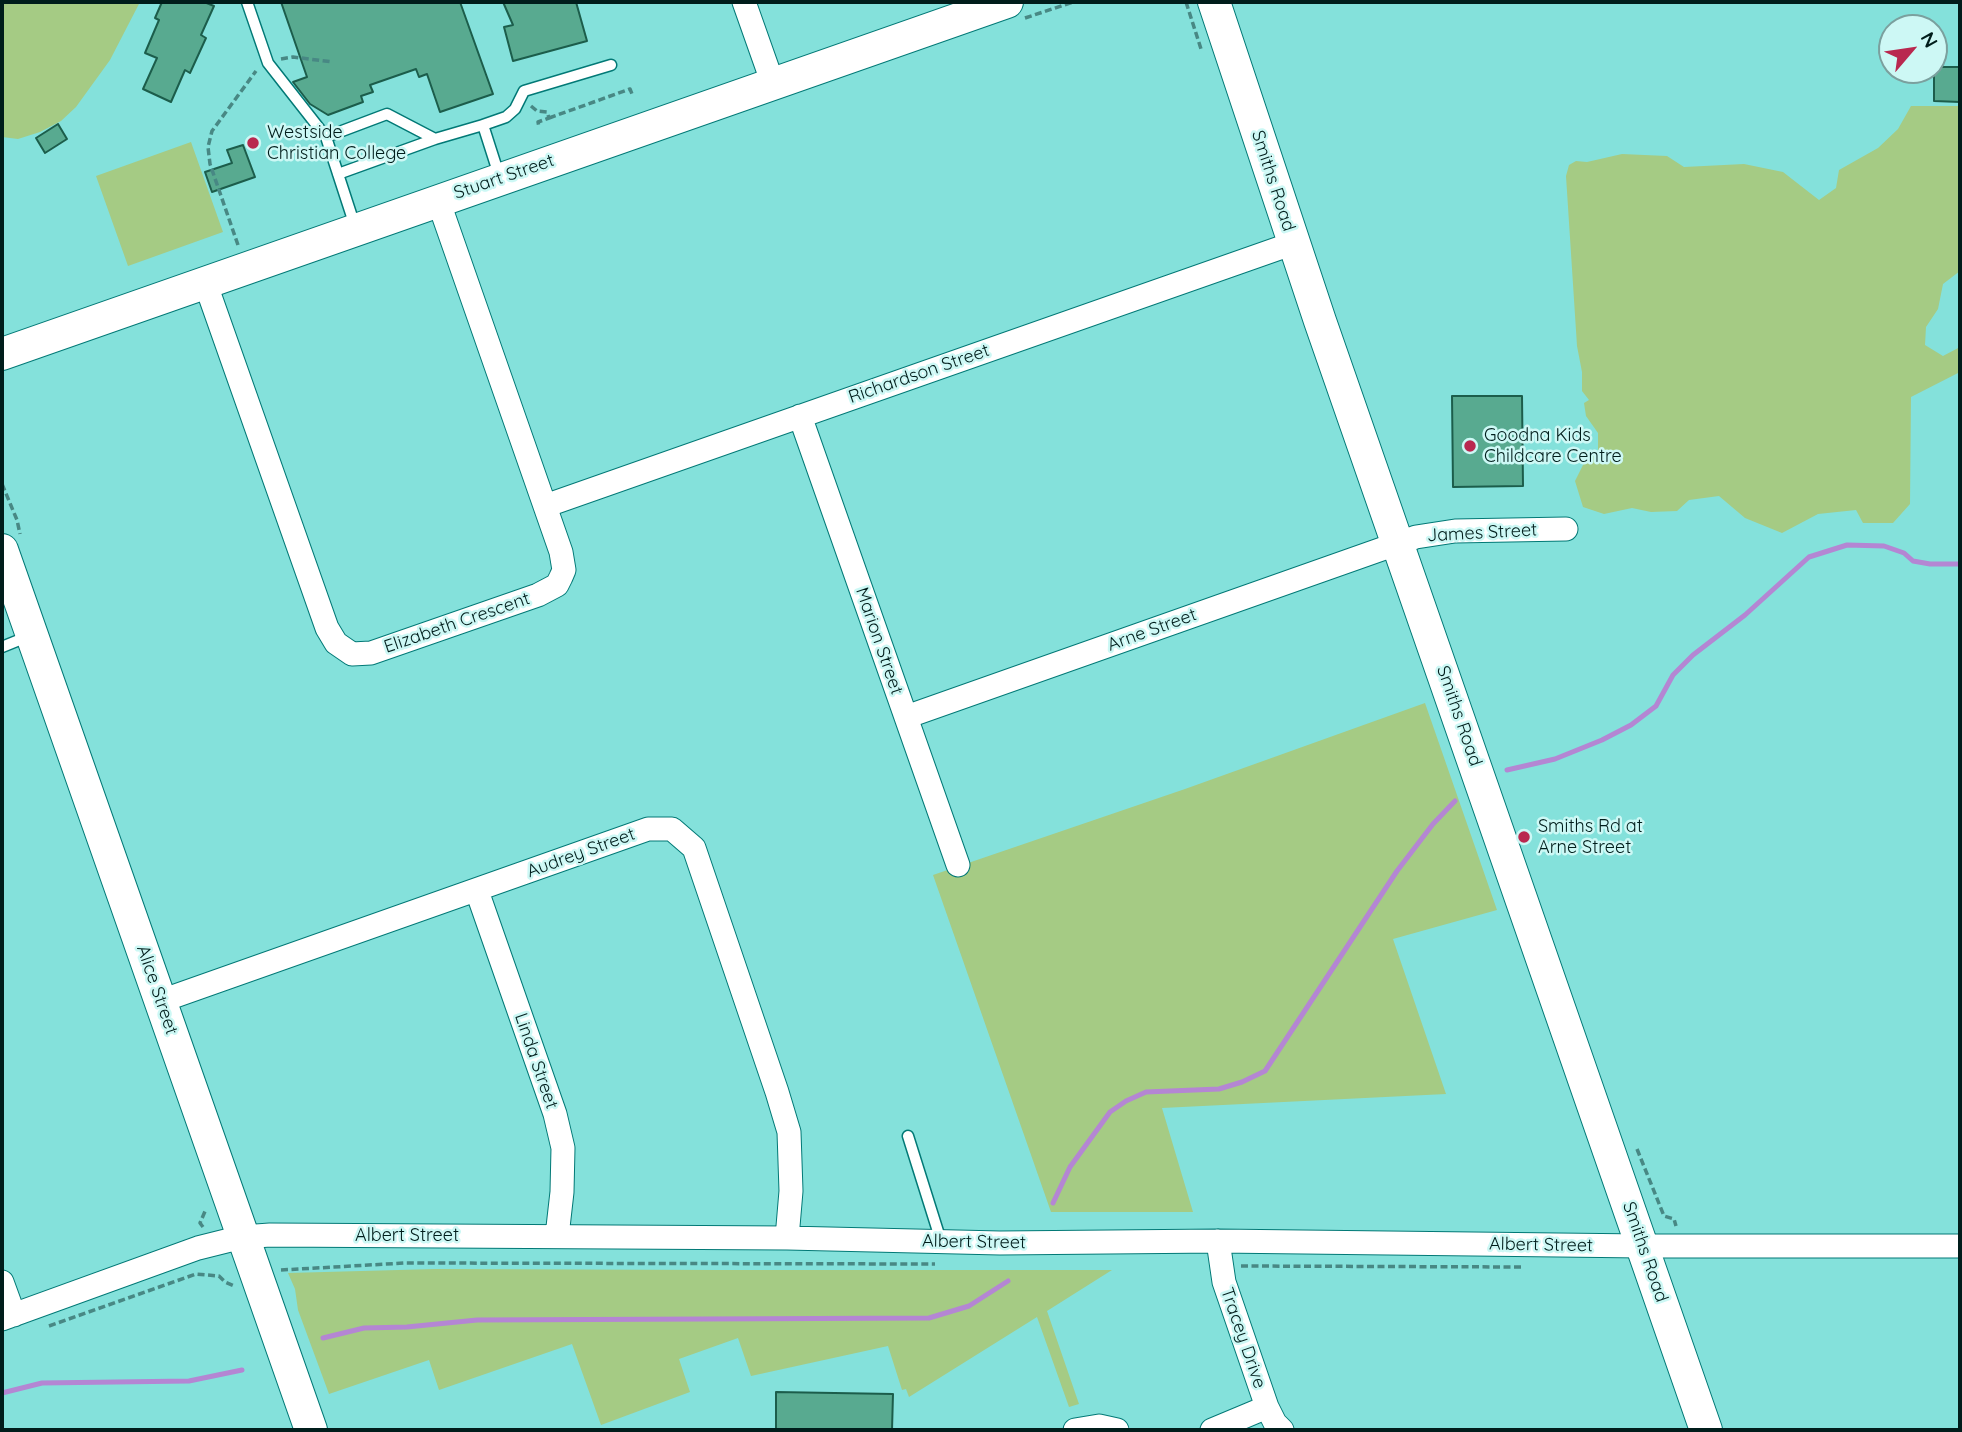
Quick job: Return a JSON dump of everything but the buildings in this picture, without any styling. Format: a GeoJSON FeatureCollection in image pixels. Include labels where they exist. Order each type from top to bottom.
{"type":"FeatureCollection","features":[{"type":"Feature","properties":{"kind":"street"},"geometry":{"type":"LineString","coordinates":[[744,2],[773,84]]}},
{"type":"Feature","properties":{"kind":"street","name":"Stuart Street"},"geometry":{"type":"LineString","coordinates":[[2,354],[1007,2]]}},
{"type":"Feature","properties":{"kind":"street","name":"Smiths Road"},"geometry":{"type":"LineString","coordinates":[[1214,2],[1294,243],[1706,1430]]}},
{"type":"Feature","properties":{"kind":"street","name":"Elizabeth Crescent"},"geometry":{"type":"LineString","coordinates":[[205,282],[327,628],[331,637],[343,649],[352,654],[371,653],[538,595],[557,585],[564,570],[563,561],[438,200]]}},
{"type":"Feature","properties":{"kind":"street","name":"Richardson Street"},"geometry":{"type":"LineString","coordinates":[[545,506],[1294,243]]}},
{"type":"Feature","properties":{"kind":"street","name":"Marion Street"},"geometry":{"type":"LineString","coordinates":[[800,416],[958,865]]}},
{"type":"Feature","properties":{"kind":"street","name":"James Street"},"geometry":{"type":"LineString","coordinates":[[1398,542],[1443,532],[1566,529]]}},
{"type":"Feature","properties":{"kind":"street","name":"Arne Street"},"geometry":{"type":"LineString","coordinates":[[906,717],[1398,542]]}},
{"type":"Feature","properties":{"kind":"street","name":"Alice Street"},"geometry":{"type":"LineString","coordinates":[[2,550],[311,1430]]}},
{"type":"Feature","properties":{"kind":"street","name":"Audrey Street"},"geometry":{"type":"LineString","coordinates":[[161,1001],[648,829],[672,830],[694,848],[789,1132],[791,1191],[787,1238]]}},
{"type":"Feature","properties":{"kind":"street","name":"Linda Street"},"geometry":{"type":"LineString","coordinates":[[477,891],[555,1114],[563,1148],[557,1236]]}},
{"type":"Feature","properties":{"kind":"street","name":"Albert Street"},"geometry":{"type":"LineString","coordinates":[[8,1317],[198,1248],[242,1237],[787,1238],[942,1253],[1000,1243],[1218,1241],[1960,1247]]}},
{"type":"Feature","properties":{"kind":"street","name":"Tracey Drive"},"geometry":{"type":"LineString","coordinates":[[1218,1241],[1224,1282],[1267,1407],[1282,1430]]}},
{"type":"Feature","properties":{"kind":"street"},"geometry":{"type":"LineString","coordinates":[[2,1282],[8,1317]]}},
{"type":"Feature","properties":{"kind":"street"},"geometry":{"type":"LineString","coordinates":[[1212,1430],[1267,1407]]}},
{"type":"Feature","properties":{"kind":"street"},"geometry":{"type":"LineString","coordinates":[[1075,1430],[1100,1426],[1117,1430]]}},
{"type":"Feature","properties":{"kind":"lane"},"geometry":{"type":"LineString","coordinates":[[247,2],[268,63],[326,137],[356,229]]}},
{"type":"Feature","properties":{"kind":"lane"},"geometry":{"type":"LineString","coordinates":[[338,174],[506,117],[515,109],[524,92],[611,65]]}},
{"type":"Feature","properties":{"kind":"lane"},"geometry":{"type":"LineString","coordinates":[[326,137],[387,114],[435,139]]}},
{"type":"Feature","properties":{"kind":"lane"},"geometry":{"type":"LineString","coordinates":[[483,125],[500,178]]}},
{"type":"Feature","properties":{"kind":"lane"},"geometry":{"type":"LineString","coordinates":[[2,647],[32,635]]}},
{"type":"Feature","properties":{"kind":"lane"},"geometry":{"type":"LineString","coordinates":[[908,1136],[942,1253]]}},
{"type":"Feature","properties":{"kind":"path"},"geometry":{"type":"LineString","coordinates":[[275,61],[293,57],[333,62]]}},
{"type":"Feature","properties":{"kind":"path"},"geometry":{"type":"LineString","coordinates":[[237,245],[210,164],[209,138],[259,66]]}},
{"type":"Feature","properties":{"kind":"path"},"geometry":{"type":"LineString","coordinates":[[539,127],[538,122],[630,89],[632,94]]}},
{"type":"Feature","properties":{"kind":"path"},"geometry":{"type":"LineString","coordinates":[[1633,1140],[1664,1216],[1674,1219]]}},
{"type":"Feature","properties":{"kind":"path"},"geometry":{"type":"LineString","coordinates":[[41,1329],[197,1274],[219,1276],[234,1286],[278,1270],[405,1263],[942,1253]]}},
{"type":"Feature","properties":{"kind":"path"},"geometry":{"type":"LineString","coordinates":[[1222,1267],[1535,1267]]}},
{"type":"Feature","properties":{"kind":"green space"},"geometry":{"type":"Polygon","coordinates":[[[2,2],[140,2],[110,60],[76,107],[61,121],[18,139],[2,137],[2,2]]]}},
{"type":"Feature","properties":{"kind":"green space"},"geometry":{"type":"Polygon","coordinates":[[[1911,106],[1960,106],[1960,271],[1943,284],[1938,309],[1926,327],[1925,345],[1943,356],[1960,347],[1960,372],[1911,397],[1910,504],[1893,523],[1863,523],[1856,510],[1818,514],[1782,533],[1745,518],[1719,496],[1689,500],[1677,511],[1651,512],[1632,508],[1604,514],[1583,507],[1575,481],[1584,463],[1598,452],[1598,433],[1586,416],[1584,403],[1589,400],[1582,391],[1577,346],[1566,176],[1569,165],[1576,161],[1587,162],[1622,154],[1667,156],[1684,167],[1744,164],[1783,172],[1819,200],[1836,188],[1839,170],[1878,148],[1898,129],[1911,106]]]}},
{"type":"Feature","properties":{"kind":"green space"},"geometry":{"type":"Polygon","coordinates":[[[191,142],[223,232],[128,266],[96,176],[191,142]]]}},
{"type":"Feature","properties":{"kind":"green space"},"geometry":{"type":"Polygon","coordinates":[[[1425,703],[1497,910],[1393,939],[1446,1094],[1162,1108],[1193,1212],[1051,1212],[933,875],[1425,703]]]}},
{"type":"Feature","properties":{"kind":"green space"},"geometry":{"type":"Polygon","coordinates":[[[435,1269],[1112,1270],[1047,1311],[1079,1404],[1069,1407],[1037,1317],[909,1397],[906,1389],[902,1390],[888,1346],[751,1376],[738,1338],[679,1359],[690,1392],[601,1425],[572,1344],[439,1390],[429,1360],[329,1394],[298,1310],[295,1289],[288,1273],[435,1269]]]}},
{"type":"Feature","properties":{"kind":"waterway"},"geometry":{"type":"LineString","coordinates":[[1507,770],[1555,759],[1631,725],[1656,706],[1673,675],[1693,655],[1745,615],[1809,557],[1847,545],[1884,546],[1904,553],[1913,561],[1960,564]]}},
{"type":"Feature","properties":{"kind":"waterway"},"geometry":{"type":"LineString","coordinates":[[1053,1203],[1070,1167],[1110,1112],[1126,1101],[1146,1092],[1219,1089],[1265,1071],[1397,871],[1433,824],[1455,801]]}},
{"type":"Feature","properties":{"kind":"waterway"},"geometry":{"type":"LineString","coordinates":[[323,1338],[364,1328],[477,1320],[929,1318],[969,1306],[1008,1281]]}},
{"type":"Feature","properties":{"kind":"waterway"},"geometry":{"type":"LineString","coordinates":[[2,1393],[42,1383],[189,1381],[242,1370]]}},
{"type":"Feature","properties":{"kind":"place","name":"Westside Christian College"},"geometry":{"type":"Point","coordinates":[253,143]}},
{"type":"Feature","properties":{"kind":"place","name":"Goodna Kids Childcare Centre"},"geometry":{"type":"Point","coordinates":[1470,446]}},
{"type":"Feature","properties":{"kind":"place","name":"Smiths Rd at Arne Street"},"geometry":{"type":"Point","coordinates":[1524,837]}}]}
